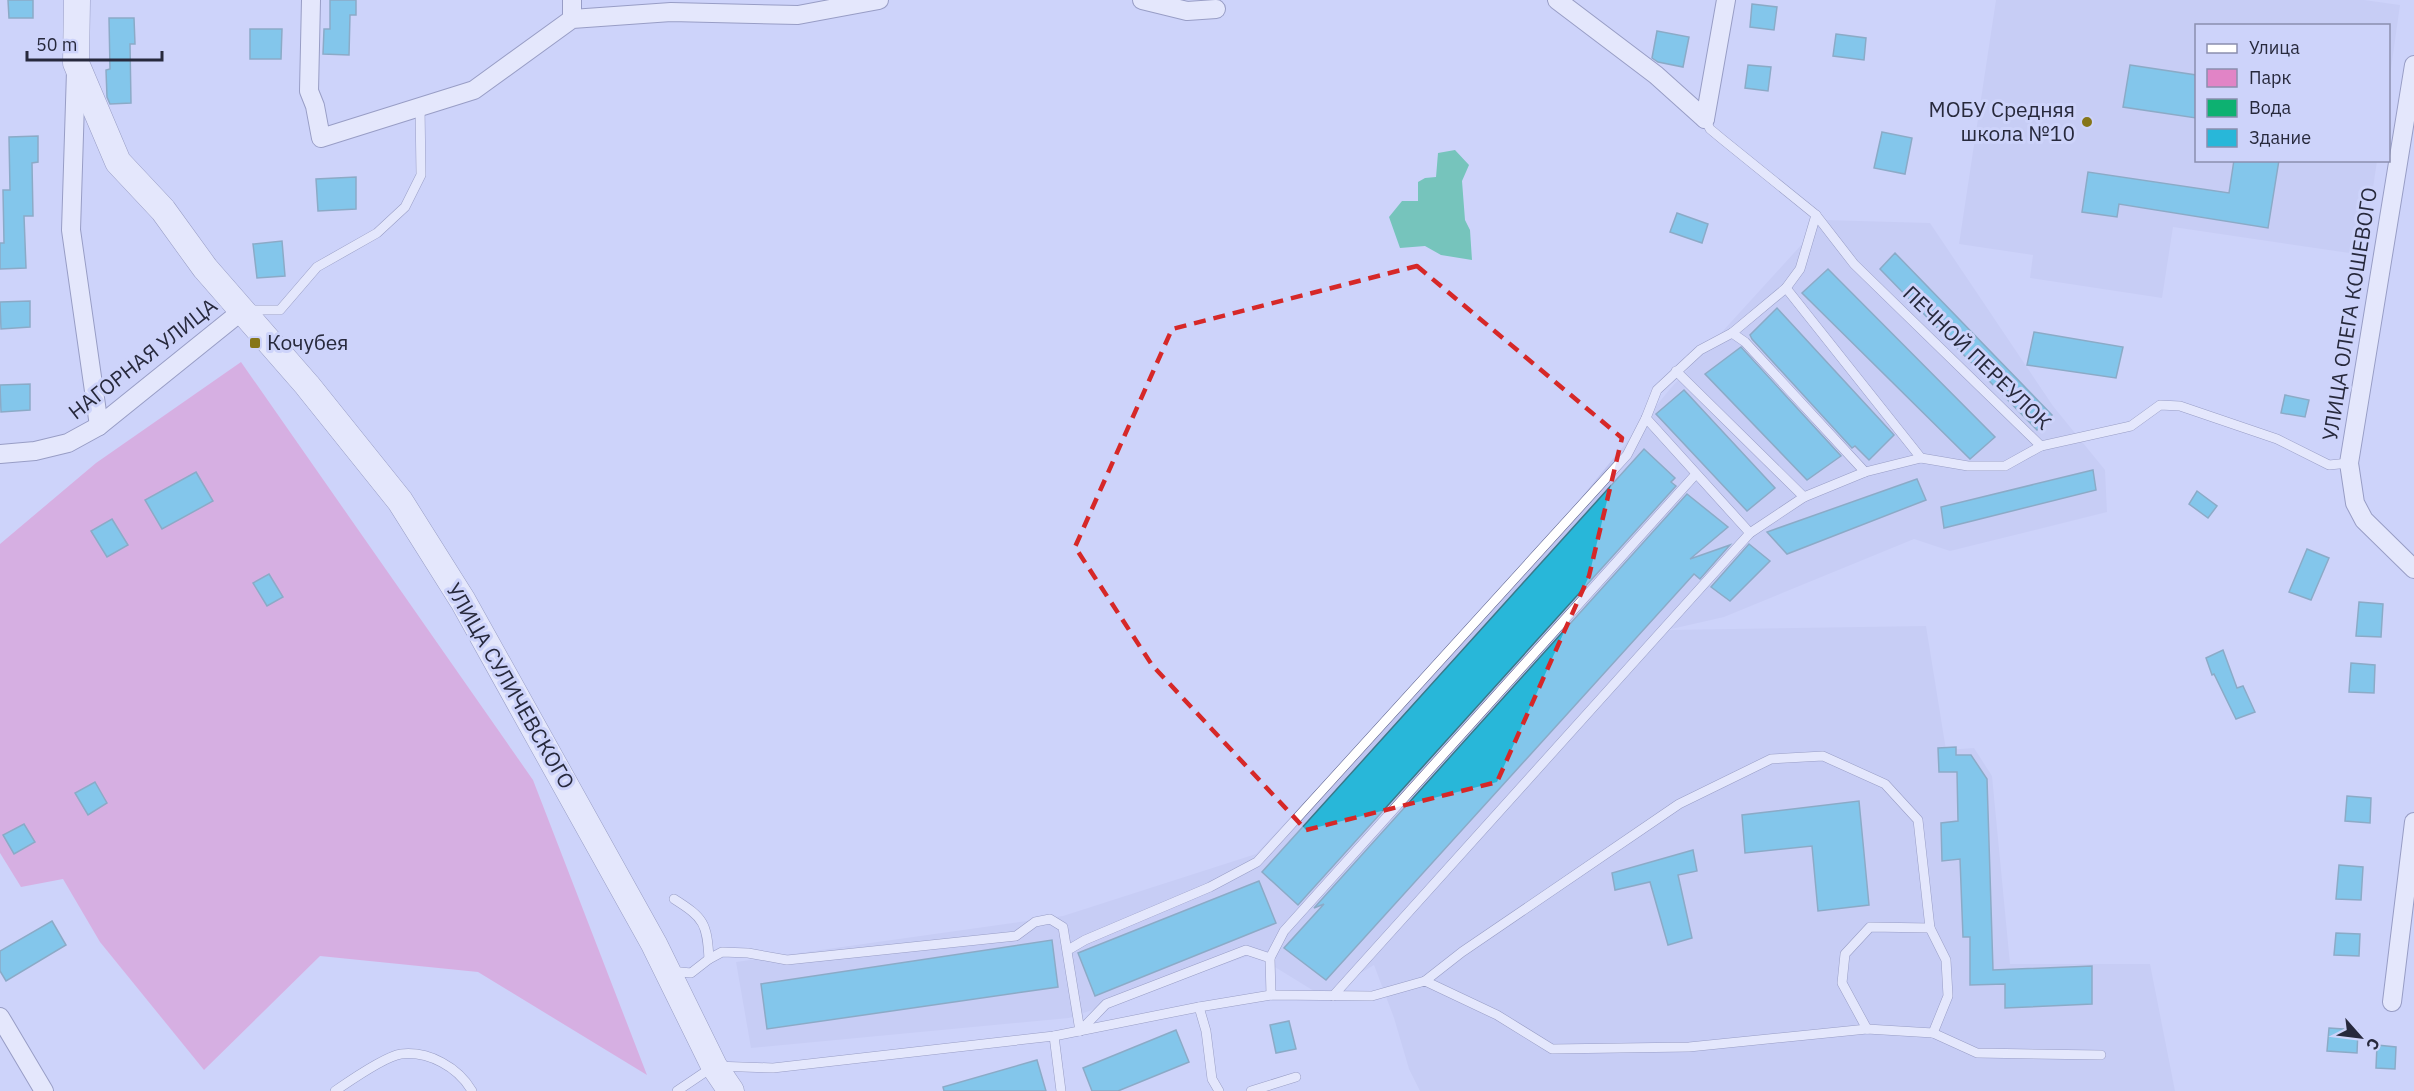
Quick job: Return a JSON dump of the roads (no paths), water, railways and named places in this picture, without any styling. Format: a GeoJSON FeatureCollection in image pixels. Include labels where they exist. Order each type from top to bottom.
{"type":"FeatureCollection","features":[{"type":"Feature","properties":{"kind":"street"},"geometry":{"type":"LineString","coordinates":[[77,0],[71,230],[99,426]]}},
{"type":"Feature","properties":{"kind":"street"},"geometry":{"type":"LineString","coordinates":[[311,0],[309,91],[315,106],[321,138],[474,90],[572,20],[879,0]]}},
{"type":"Feature","properties":{"kind":"street"},"geometry":{"type":"LineString","coordinates":[[572,0],[572,20]]}},
{"type":"Feature","properties":{"kind":"street"},"geometry":{"type":"LineString","coordinates":[[1142,0],[1187,11],[1216,9]]}},
{"type":"Feature","properties":{"kind":"street"},"geometry":{"type":"LineString","coordinates":[[1557,0],[1656,75],[1705,119]]}},
{"type":"Feature","properties":{"kind":"street"},"geometry":{"type":"LineString","coordinates":[[1705,119],[1726,0]]}},
{"type":"Feature","properties":{"kind":"street","name":"УЛИЦА СУЛИЧЕВСКОГО"},"geometry":{"type":"LineString","coordinates":[[76,63],[118,162],[163,210],[205,267],[368,459],[400,501],[463,601],[591,828],[667,971],[714,1066],[731,1091]]}},
{"type":"Feature","properties":{"kind":"street","name":"УЛИЦА ОЛЕГА КОШЕВОГО"},"geometry":{"type":"LineString","coordinates":[[2414,65],[2349,463],[2355,503],[2364,520],[2414,569]]}},
{"type":"Feature","properties":{"kind":"street","name":"НАГОРНАЯ УЛИЦА"},"geometry":{"type":"LineString","coordinates":[[0,454],[35,451],[68,443],[99,426],[243,310]]}},
{"type":"Feature","properties":{"kind":"street"},"geometry":{"type":"LineString","coordinates":[[2392,1002],[2414,822]]}},
{"type":"Feature","properties":{"kind":"street"},"geometry":{"type":"LineString","coordinates":[[0,1017],[44,1091]]}},
{"type":"Feature","properties":{"kind":"lane"},"geometry":{"type":"LineString","coordinates":[[243,310],[280,310],[317,267],[377,233],[405,207],[421,175],[420,106]]}},
{"type":"Feature","properties":{"kind":"lane","name":"ПЕЧНОЙ ПЕРЕУЛОК"},"geometry":{"type":"LineString","coordinates":[[1705,119],[1710,129],[1816,215],[1854,264],[2041,446],[2131,426],[2160,405],[2180,406],[2277,440],[2329,465],[2349,463]]}},
{"type":"Feature","properties":{"kind":"lane"},"geometry":{"type":"LineString","coordinates":[[1068,950],[1085,940],[1210,886],[1257,862],[1627,455],[1657,390],[1700,350],[1732,333],[1786,288],[1800,269],[1816,215]]}},
{"type":"Feature","properties":{"kind":"lane"},"geometry":{"type":"LineString","coordinates":[[1786,288],[1921,458]]}},
{"type":"Feature","properties":{"kind":"lane"},"geometry":{"type":"LineString","coordinates":[[1732,333],[1745,342],[1865,472]]}},
{"type":"Feature","properties":{"kind":"lane"},"geometry":{"type":"LineString","coordinates":[[1676,372],[1804,497]]}},
{"type":"Feature","properties":{"kind":"lane"},"geometry":{"type":"LineString","coordinates":[[1646,418],[1695,475],[1750,533]]}},
{"type":"Feature","properties":{"kind":"lane"},"geometry":{"type":"LineString","coordinates":[[1334,996],[1750,533],[1804,497],[1865,472],[1921,458],[1968,466],[2005,466],[2041,446]]}},
{"type":"Feature","properties":{"kind":"lane"},"geometry":{"type":"LineString","coordinates":[[1270,995],[1270,958],[1284,931],[1695,475]]}},
{"type":"Feature","properties":{"kind":"lane"},"geometry":{"type":"LineString","coordinates":[[677,1091],[714,1066],[773,1068],[1054,1036],[1199,1006],[1270,995],[1372,996],[1425,981],[1462,952],[1679,804],[1771,759],[1823,756],[1884,784],[1918,820],[1930,928],[1946,960],[1948,996],[1933,1033]]}},
{"type":"Feature","properties":{"kind":"lane"},"geometry":{"type":"LineString","coordinates":[[674,899],[697,914],[708,934],[709,959]]}},
{"type":"Feature","properties":{"kind":"lane"},"geometry":{"type":"LineString","coordinates":[[667,971],[691,973],[722,952],[748,952],[787,960],[1016,936],[1035,922],[1050,919],[1063,927],[1080,1031]]}},
{"type":"Feature","properties":{"kind":"lane"},"geometry":{"type":"LineString","coordinates":[[1867,1029],[1842,983],[1845,954],[1870,927],[1930,928]]}},
{"type":"Feature","properties":{"kind":"lane"},"geometry":{"type":"LineString","coordinates":[[1080,1031],[1106,1004],[1246,950],[1270,958]]}},
{"type":"Feature","properties":{"kind":"lane"},"geometry":{"type":"LineString","coordinates":[[1425,981],[1497,1015],[1552,1049],[1689,1047],[1867,1029],[1933,1033],[1977,1053],[2101,1055]]}},
{"type":"Feature","properties":{"kind":"lane"},"geometry":{"type":"LineString","coordinates":[[1199,1006],[1206,1030],[1212,1079],[1219,1091]]}},
{"type":"Feature","properties":{"kind":"lane"},"geometry":{"type":"LineString","coordinates":[[1054,1036],[1061,1091]]}},
{"type":"Feature","properties":{"kind":"lane"},"geometry":{"type":"LineString","coordinates":[[335,1091],[358,1075],[399,1054],[430,1057],[453,1068],[472,1091]]}},
{"type":"Feature","properties":{"kind":"lane"},"geometry":{"type":"LineString","coordinates":[[1251,1091],[1296,1077]]}},
{"type":"Feature","properties":{"kind":"water"},"geometry":{"type":"Polygon","coordinates":[[[1455,150],[1469,165],[1462,181],[1465,220],[1470,230],[1472,260],[1441,255],[1425,246],[1400,248],[1389,217],[1402,201],[1418,201],[1418,182],[1425,178],[1436,177],[1438,153],[1455,150]]]}},
{"type":"Feature","properties":{"kind":"place","name":"МОБУ Средняя школа №10"},"geometry":{"type":"Point","coordinates":[2087,122]}},
{"type":"Feature","properties":{"kind":"place","name":"Кочубея"},"geometry":{"type":"Point","coordinates":[255,343]}}]}
